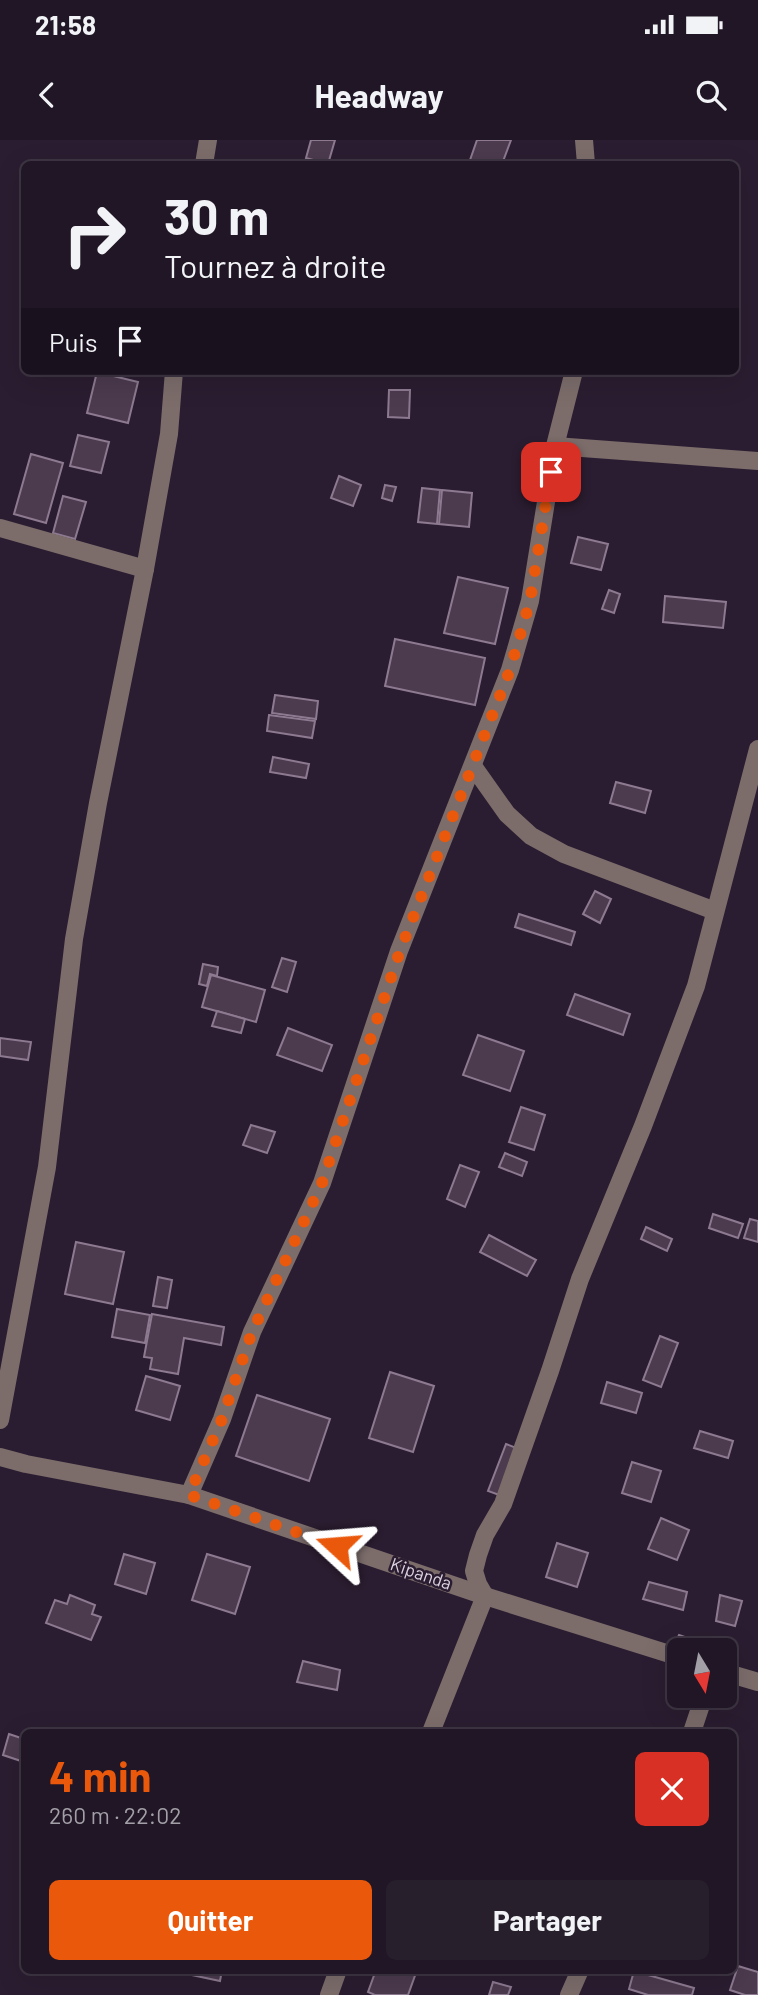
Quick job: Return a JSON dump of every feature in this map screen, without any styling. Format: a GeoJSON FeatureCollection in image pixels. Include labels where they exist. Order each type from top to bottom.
{"type":"FeatureCollection","features":[{"type":"Feature","properties":{"kind":"street"},"geometry":{"type":"LineString","coordinates":[[204,161],[208,140]]}},
{"type":"Feature","properties":{"kind":"street"},"geometry":{"type":"LineString","coordinates":[[584,140],[586,161]]}},
{"type":"Feature","properties":{"kind":"street"},"geometry":{"type":"LineString","coordinates":[[0,1420],[47,1167],[77,925],[169,434],[174,375]]}},
{"type":"Feature","properties":{"kind":"street"},"geometry":{"type":"LineString","coordinates":[[189,1495],[222,1419],[252,1332],[322,1183],[400,951],[510,670],[530,601],[555,446],[573,375]]}},
{"type":"Feature","properties":{"kind":"street"},"geometry":{"type":"LineString","coordinates":[[555,446],[758,461]]}},
{"type":"Feature","properties":{"kind":"street"},"geometry":{"type":"LineString","coordinates":[[0,528],[145,569]]}},
{"type":"Feature","properties":{"kind":"street"},"geometry":{"type":"LineString","coordinates":[[432,1729],[485,1596],[474,1572],[481,1545],[503,1504],[580,1279],[643,1126],[696,986],[758,749]]}},
{"type":"Feature","properties":{"kind":"street"},"geometry":{"type":"LineString","coordinates":[[473,766],[507,814],[531,836],[564,854],[715,911]]}},
{"type":"Feature","properties":{"kind":"street","name":"Kipanda"},"geometry":{"type":"LineString","coordinates":[[0,1457],[189,1495],[485,1596],[667,1653]]}},
{"type":"Feature","properties":{"kind":"street"},"geometry":{"type":"LineString","coordinates":[[737,1676],[758,1682]]}},
{"type":"Feature","properties":{"kind":"street"},"geometry":{"type":"LineString","coordinates":[[693,1729],[700,1708]]}},
{"type":"Feature","properties":{"kind":"street"},"geometry":{"type":"LineString","coordinates":[[329,1995],[337,1974]]}},
{"type":"Feature","properties":{"kind":"street"},"geometry":{"type":"LineString","coordinates":[[569,1995],[578,1974]]}},
{"type":"Feature","properties":{"kind":"building"},"geometry":{"type":"Polygon","coordinates":[[[311,140],[335,140],[329,161],[306,158],[311,140]]]}},
{"type":"Feature","properties":{"kind":"building"},"geometry":{"type":"Polygon","coordinates":[[[477,140],[511,140],[503,161],[470,160],[477,140]]]}},
{"type":"Feature","properties":{"kind":"building"},"geometry":{"type":"Polygon","coordinates":[[[96,375],[109,375],[138,382],[128,423],[87,413],[96,375]]]}},
{"type":"Feature","properties":{"kind":"building"},"geometry":{"type":"Polygon","coordinates":[[[389,390],[410,390],[409,418],[388,417],[389,390]]]}},
{"type":"Feature","properties":{"kind":"building"},"geometry":{"type":"Polygon","coordinates":[[[78,435],[109,442],[101,473],[70,466],[78,435]]]}},
{"type":"Feature","properties":{"kind":"building"},"geometry":{"type":"Polygon","coordinates":[[[31,454],[63,463],[46,523],[14,514],[31,454]]]}},
{"type":"Feature","properties":{"kind":"building"},"geometry":{"type":"Polygon","coordinates":[[[339,476],[361,485],[353,506],[331,498],[339,476]]]}},
{"type":"Feature","properties":{"kind":"building"},"geometry":{"type":"Polygon","coordinates":[[[385,485],[396,487],[392,501],[382,498],[385,485]]]}},
{"type":"Feature","properties":{"kind":"building"},"geometry":{"type":"Polygon","coordinates":[[[422,488],[440,490],[437,524],[418,522],[422,488]]]}},
{"type":"Feature","properties":{"kind":"building"},"geometry":{"type":"Polygon","coordinates":[[[442,490],[472,493],[469,527],[439,524],[442,490]]]}},
{"type":"Feature","properties":{"kind":"building"},"geometry":{"type":"Polygon","coordinates":[[[63,496],[86,502],[75,539],[53,533],[63,496]]]}},
{"type":"Feature","properties":{"kind":"building"},"geometry":{"type":"Polygon","coordinates":[[[578,537],[608,544],[601,570],[571,563],[578,537]]]}},
{"type":"Feature","properties":{"kind":"building"},"geometry":{"type":"Polygon","coordinates":[[[458,577],[508,588],[495,644],[444,633],[458,577]]]}},
{"type":"Feature","properties":{"kind":"building"},"geometry":{"type":"Polygon","coordinates":[[[609,590],[620,594],[614,613],[602,609],[609,590]]]}},
{"type":"Feature","properties":{"kind":"building"},"geometry":{"type":"Polygon","coordinates":[[[665,596],[726,602],[723,628],[663,622],[665,596]]]}},
{"type":"Feature","properties":{"kind":"building"},"geometry":{"type":"Polygon","coordinates":[[[395,639],[485,658],[475,705],[385,686],[395,639]]]}},
{"type":"Feature","properties":{"kind":"building"},"geometry":{"type":"Polygon","coordinates":[[[275,695],[318,701],[316,719],[272,713],[275,695]]]}},
{"type":"Feature","properties":{"kind":"building"},"geometry":{"type":"Polygon","coordinates":[[[269,715],[315,721],[312,738],[267,731],[269,715]]]}},
{"type":"Feature","properties":{"kind":"building"},"geometry":{"type":"Polygon","coordinates":[[[273,757],[309,764],[306,778],[270,772],[273,757]]]}},
{"type":"Feature","properties":{"kind":"building"},"geometry":{"type":"Polygon","coordinates":[[[616,782],[651,791],[645,813],[610,803],[616,782]]]}},
{"type":"Feature","properties":{"kind":"building"},"geometry":{"type":"Polygon","coordinates":[[[595,891],[611,899],[600,923],[583,914],[595,891]]]}},
{"type":"Feature","properties":{"kind":"building"},"geometry":{"type":"Polygon","coordinates":[[[519,914],[575,932],[571,945],[515,927],[519,914]]]}},
{"type":"Feature","properties":{"kind":"building"},"geometry":{"type":"Polygon","coordinates":[[[282,958],[296,962],[287,992],[272,987],[282,958]]]}},
{"type":"Feature","properties":{"kind":"building"},"geometry":{"type":"Polygon","coordinates":[[[203,964],[218,967],[217,976],[210,974],[207,986],[199,984],[203,964]]]}},
{"type":"Feature","properties":{"kind":"building"},"geometry":{"type":"Polygon","coordinates":[[[211,975],[265,990],[256,1022],[202,1007],[211,975]]]}},
{"type":"Feature","properties":{"kind":"building"},"geometry":{"type":"Polygon","coordinates":[[[575,994],[630,1014],[623,1035],[567,1015],[575,994]]]}},
{"type":"Feature","properties":{"kind":"building"},"geometry":{"type":"Polygon","coordinates":[[[217,1011],[245,1019],[241,1033],[212,1026],[217,1011]]]}},
{"type":"Feature","properties":{"kind":"building"},"geometry":{"type":"Polygon","coordinates":[[[288,1028],[332,1045],[322,1071],[277,1055],[288,1028]]]}},
{"type":"Feature","properties":{"kind":"building"},"geometry":{"type":"Polygon","coordinates":[[[478,1035],[524,1051],[510,1091],[463,1075],[478,1035]]]}},
{"type":"Feature","properties":{"kind":"building"},"geometry":{"type":"Polygon","coordinates":[[[0,1038],[31,1042],[28,1060],[0,1056],[0,1038]]]}},
{"type":"Feature","properties":{"kind":"building"},"geometry":{"type":"Polygon","coordinates":[[[521,1107],[545,1115],[534,1150],[509,1142],[521,1107]]]}},
{"type":"Feature","properties":{"kind":"building"},"geometry":{"type":"Polygon","coordinates":[[[251,1125],[275,1132],[267,1153],[243,1145],[251,1125]]]}},
{"type":"Feature","properties":{"kind":"building"},"geometry":{"type":"Polygon","coordinates":[[[505,1153],[527,1162],[522,1176],[499,1167],[505,1153]]]}},
{"type":"Feature","properties":{"kind":"building"},"geometry":{"type":"Polygon","coordinates":[[[460,1165],[479,1172],[465,1207],[447,1199],[460,1165]]]}},
{"type":"Feature","properties":{"kind":"building"},"geometry":{"type":"Polygon","coordinates":[[[713,1214],[743,1224],[738,1238],[709,1228],[713,1214]]]}},
{"type":"Feature","properties":{"kind":"building"},"geometry":{"type":"Polygon","coordinates":[[[750,1219],[758,1221],[758,1242],[744,1238],[750,1219]]]}},
{"type":"Feature","properties":{"kind":"building"},"geometry":{"type":"Polygon","coordinates":[[[646,1227],[672,1239],[667,1251],[641,1239],[646,1227]]]}},
{"type":"Feature","properties":{"kind":"building"},"geometry":{"type":"Polygon","coordinates":[[[489,1235],[536,1260],[527,1276],[480,1252],[489,1235]]]}},
{"type":"Feature","properties":{"kind":"building"},"geometry":{"type":"Polygon","coordinates":[[[76,1242],[124,1252],[113,1304],[65,1294],[76,1242]]]}},
{"type":"Feature","properties":{"kind":"building"},"geometry":{"type":"Polygon","coordinates":[[[158,1277],[172,1280],[167,1308],[153,1306],[158,1277]]]}},
{"type":"Feature","properties":{"kind":"building"},"geometry":{"type":"Polygon","coordinates":[[[117,1309],[150,1315],[145,1343],[112,1337],[117,1309]]]}},
{"type":"Feature","properties":{"kind":"building"},"geometry":{"type":"Polygon","coordinates":[[[152,1314],[224,1327],[221,1345],[184,1338],[178,1374],[150,1369],[152,1358],[144,1357],[152,1314]]]}},
{"type":"Feature","properties":{"kind":"building"},"geometry":{"type":"Polygon","coordinates":[[[660,1336],[678,1343],[661,1387],[643,1380],[660,1336]]]}},
{"type":"Feature","properties":{"kind":"building"},"geometry":{"type":"Polygon","coordinates":[[[390,1372],[434,1386],[413,1452],[369,1438],[390,1372]]]}},
{"type":"Feature","properties":{"kind":"building"},"geometry":{"type":"Polygon","coordinates":[[[146,1376],[180,1386],[170,1420],[136,1410],[146,1376]]]}},
{"type":"Feature","properties":{"kind":"building"},"geometry":{"type":"Polygon","coordinates":[[[607,1382],[642,1393],[636,1413],[601,1403],[607,1382]]]}},
{"type":"Feature","properties":{"kind":"building"},"geometry":{"type":"Polygon","coordinates":[[[257,1395],[330,1419],[309,1481],[236,1456],[257,1395]]]}},
{"type":"Feature","properties":{"kind":"building"},"geometry":{"type":"Polygon","coordinates":[[[700,1431],[733,1441],[728,1458],[694,1448],[700,1431]]]}},
{"type":"Feature","properties":{"kind":"building"},"geometry":{"type":"Polygon","coordinates":[[[506,1444],[519,1449],[502,1496],[488,1491],[506,1444]]]}},
{"type":"Feature","properties":{"kind":"building"},"geometry":{"type":"Polygon","coordinates":[[[632,1462],[661,1471],[651,1502],[622,1493],[632,1462]]]}},
{"type":"Feature","properties":{"kind":"building"},"geometry":{"type":"Polygon","coordinates":[[[661,1518],[689,1530],[677,1560],[648,1549],[661,1518]]]}},
{"type":"Feature","properties":{"kind":"building"},"geometry":{"type":"Polygon","coordinates":[[[557,1543],[588,1553],[577,1587],[546,1577],[557,1543]]]}},
{"type":"Feature","properties":{"kind":"building"},"geometry":{"type":"Polygon","coordinates":[[[124,1554],[155,1563],[146,1594],[115,1584],[124,1554]]]}},
{"type":"Feature","properties":{"kind":"building"},"geometry":{"type":"Polygon","coordinates":[[[207,1554],[250,1567],[235,1614],[192,1600],[207,1554]]]}},
{"type":"Feature","properties":{"kind":"building"},"geometry":{"type":"Polygon","coordinates":[[[649,1582],[687,1592],[683,1610],[643,1599],[649,1582]]]}},
{"type":"Feature","properties":{"kind":"building"},"geometry":{"type":"Polygon","coordinates":[[[70,1595],[95,1605],[92,1614],[101,1617],[91,1640],[46,1623],[55,1600],[67,1604],[70,1595]]]}},
{"type":"Feature","properties":{"kind":"building"},"geometry":{"type":"Polygon","coordinates":[[[720,1595],[742,1601],[735,1626],[716,1621],[720,1595]]]}},
{"type":"Feature","properties":{"kind":"building"},"geometry":{"type":"Polygon","coordinates":[[[303,1661],[340,1670],[337,1690],[297,1682],[303,1661]]]}},
{"type":"Feature","properties":{"kind":"building"},"geometry":{"type":"Polygon","coordinates":[[[9,1734],[21,1738],[21,1761],[3,1755],[9,1734]]]}},
{"type":"Feature","properties":{"kind":"building"},"geometry":{"type":"Polygon","coordinates":[[[738,1966],[758,1972],[758,1995],[745,1995],[730,1990],[738,1966]]]}},
{"type":"Feature","properties":{"kind":"building"},"geometry":{"type":"Polygon","coordinates":[[[187,1974],[221,1974],[220,1981],[187,1974]]]}},
{"type":"Feature","properties":{"kind":"building"},"geometry":{"type":"Polygon","coordinates":[[[375,1974],[416,1974],[408,1995],[375,1995],[368,1992],[375,1974]]]}},
{"type":"Feature","properties":{"kind":"building"},"geometry":{"type":"Polygon","coordinates":[[[633,1974],[645,1974],[694,1988],[692,1995],[648,1995],[629,1989],[633,1974]]]}},
{"type":"Feature","properties":{"kind":"building"},"geometry":{"type":"Polygon","coordinates":[[[493,1982],[511,1987],[508,1995],[489,1995],[493,1982]]]}},
{"type":"Feature","properties":{"kind":"route"},"geometry":{"type":"LineString","coordinates":[[337,1546],[189,1495],[222,1419],[252,1332],[322,1183],[400,951],[510,670],[530,601],[551,472]]}}]}
